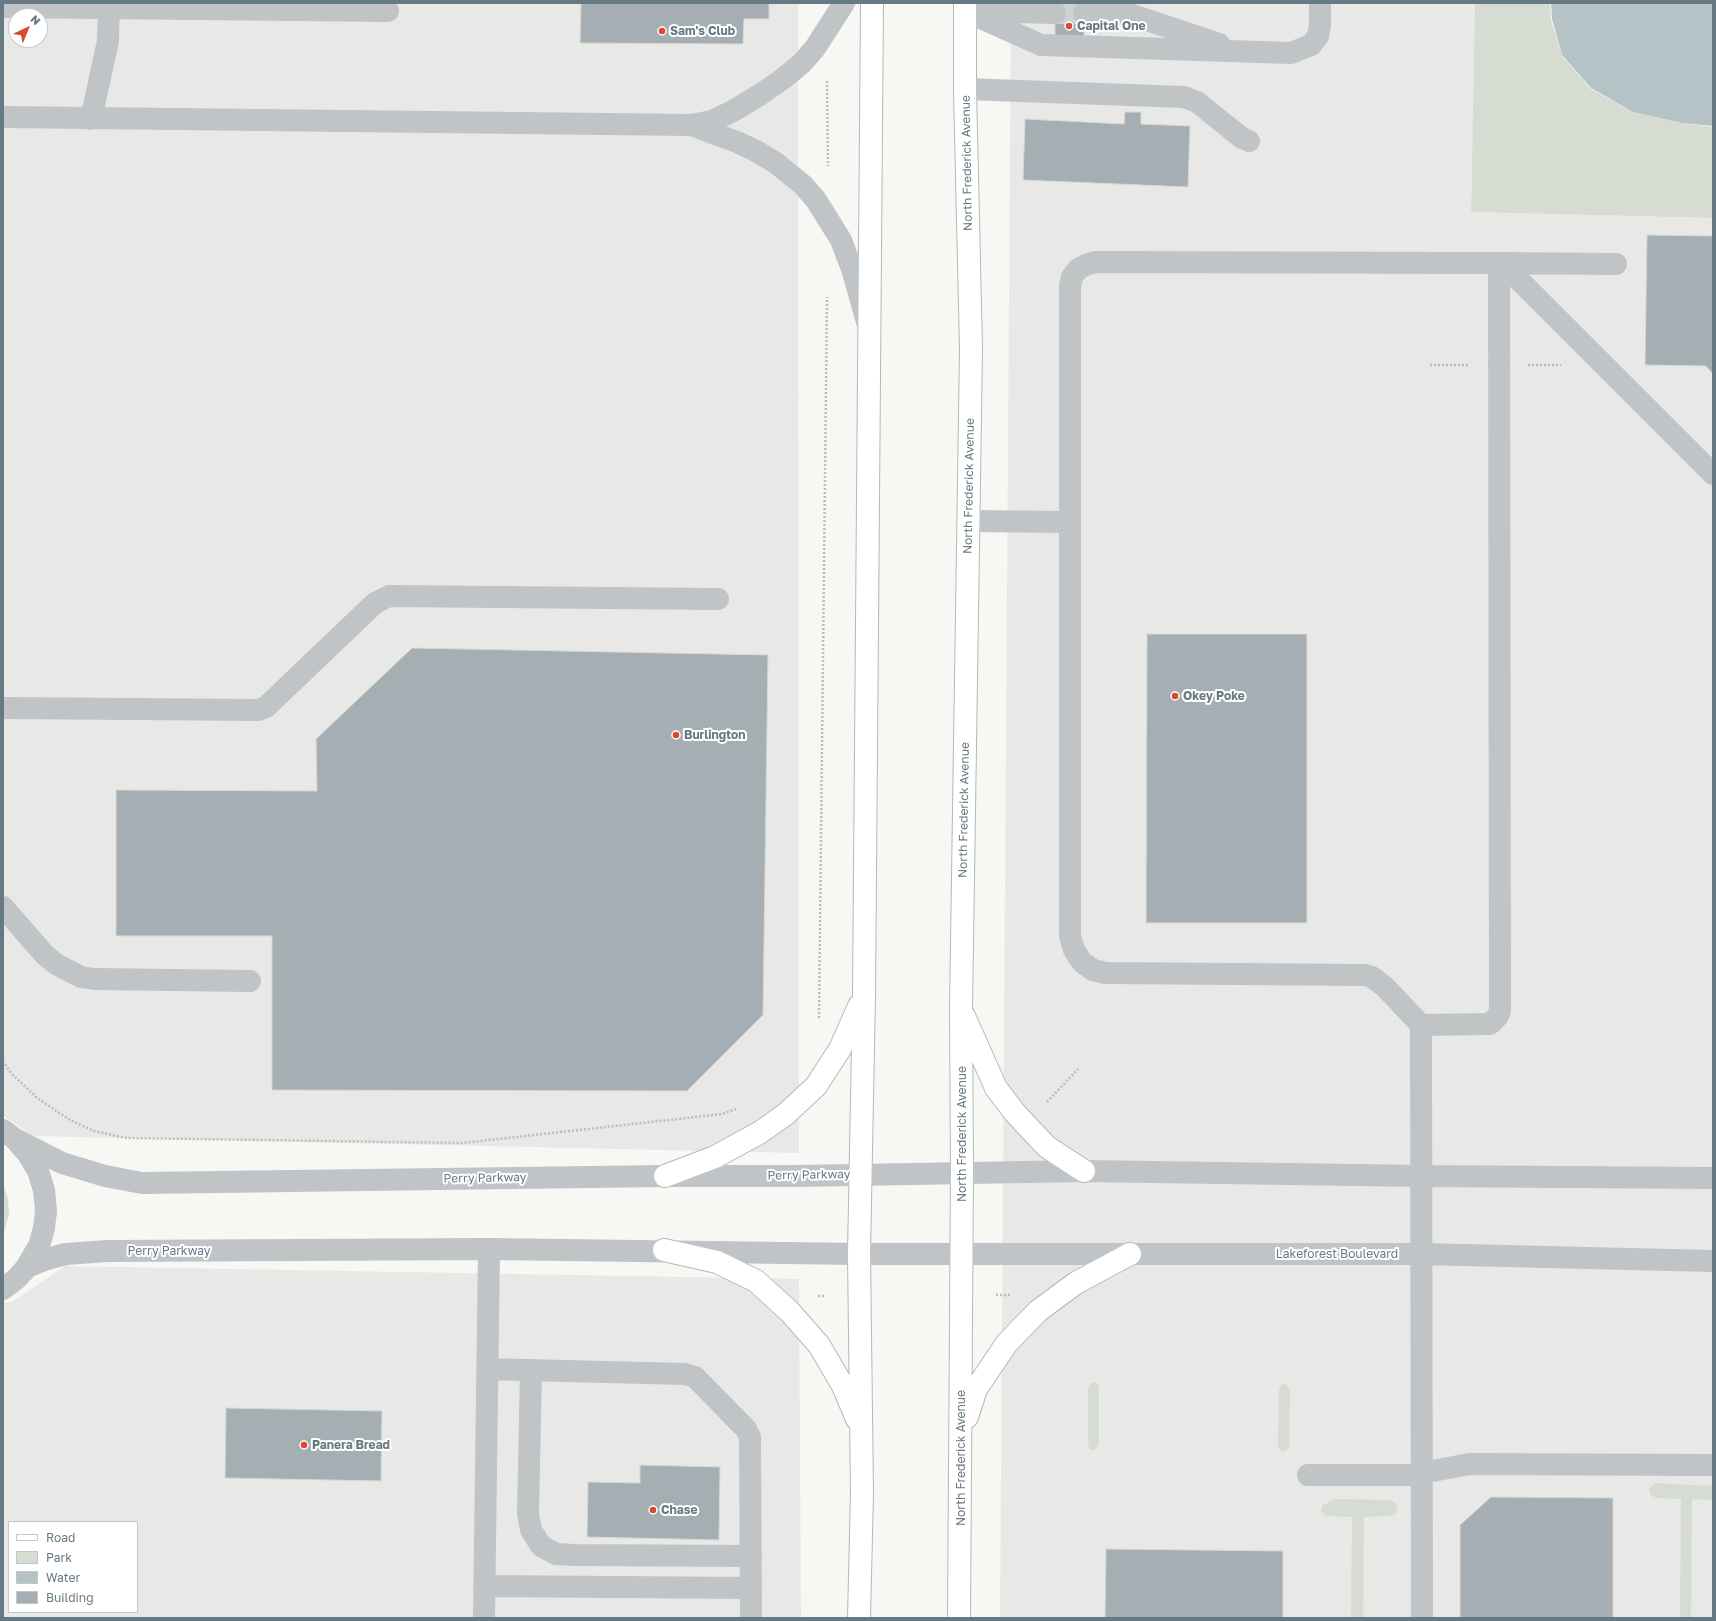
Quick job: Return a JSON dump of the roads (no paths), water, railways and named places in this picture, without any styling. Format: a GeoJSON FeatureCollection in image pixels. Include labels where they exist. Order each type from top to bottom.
{"type":"FeatureCollection","features":[{"type":"Feature","properties":{"kind":"main road"},"geometry":{"type":"LineString","coordinates":[[859,1618],[862,1493],[860,1254],[864,996],[868,326],[872,3]]}},
{"type":"Feature","properties":{"kind":"main road","name":"North Frederick Avenue"},"geometry":{"type":"LineString","coordinates":[[959,1618],[962,1172],[961,1009],[971,349],[965,89],[965,7]]}},
{"type":"Feature","properties":{"kind":"main road"},"geometry":{"type":"LineString","coordinates":[[666,1176],[715,1156],[759,1133],[786,1114],[816,1086],[840,1050],[864,996]]}},
{"type":"Feature","properties":{"kind":"main road"},"geometry":{"type":"LineString","coordinates":[[961,1009],[996,1088],[1015,1113],[1048,1147],[1084,1171]]}},
{"type":"Feature","properties":{"kind":"main road"},"geometry":{"type":"LineString","coordinates":[[664,1250],[717,1262],[756,1281],[790,1312],[819,1345],[843,1386],[861,1429]]}},
{"type":"Feature","properties":{"kind":"main road"},"geometry":{"type":"LineString","coordinates":[[961,1437],[976,1389],[1007,1343],[1038,1311],[1076,1283],[1130,1254]]}},
{"type":"Feature","properties":{"kind":"street"},"geometry":{"type":"LineString","coordinates":[[3,117],[691,125],[712,121],[733,111],[762,94],[784,78],[802,63],[815,48],[844,3]]}},
{"type":"Feature","properties":{"kind":"street"},"geometry":{"type":"LineString","coordinates":[[965,7],[1041,45],[1291,53],[1312,46],[1318,36],[1320,26],[1320,3]]}},
{"type":"Feature","properties":{"kind":"street"},"geometry":{"type":"LineString","coordinates":[[90,119],[108,41],[109,5]]}},
{"type":"Feature","properties":{"kind":"street"},"geometry":{"type":"LineString","coordinates":[[3,7],[109,5],[388,11]]}},
{"type":"Feature","properties":{"kind":"street"},"geometry":{"type":"LineString","coordinates":[[965,7],[1055,13]]}},
{"type":"Feature","properties":{"kind":"street"},"geometry":{"type":"LineString","coordinates":[[1084,13],[1132,15],[1243,52]]}},
{"type":"Feature","properties":{"kind":"street"},"geometry":{"type":"LineString","coordinates":[[965,89],[1184,97],[1197,102],[1242,138],[1249,141]]}},
{"type":"Feature","properties":{"kind":"street"},"geometry":{"type":"LineString","coordinates":[[691,125],[737,142],[756,151],[790,174],[807,190],[828,217],[841,240],[853,272],[868,326]]}},
{"type":"Feature","properties":{"kind":"street"},"geometry":{"type":"LineString","coordinates":[[1422,1618],[1421,1025],[1385,987],[1372,977],[1365,975],[1105,973],[1093,970],[1082,962],[1074,950],[1070,936],[1070,286],[1072,277],[1078,269],[1086,264],[1095,262],[1616,264]]}},
{"type":"Feature","properties":{"kind":"street"},"geometry":{"type":"LineString","coordinates":[[1421,1025],[1490,1024],[1498,1016],[1500,1010],[1499,365],[1494,264]]}},
{"type":"Feature","properties":{"kind":"street"},"geometry":{"type":"LineString","coordinates":[[1494,264],[1509,270],[1713,474]]}},
{"type":"Feature","properties":{"kind":"street"},"geometry":{"type":"LineString","coordinates":[[969,522],[1070,522]]}},
{"type":"Feature","properties":{"kind":"street"},"geometry":{"type":"LineString","coordinates":[[3,708],[259,710],[266,707],[371,607],[389,596],[718,599]]}},
{"type":"Feature","properties":{"kind":"street"},"geometry":{"type":"LineString","coordinates":[[3,907],[45,955],[56,964],[81,977],[94,980],[250,981]]}},
{"type":"Feature","properties":{"kind":"street"},"geometry":{"type":"LineString","coordinates":[[3,1114],[9,1135],[28,1154],[38,1171],[44,1190],[46,1204],[44,1228],[39,1246],[27,1267],[3,1299]]}},
{"type":"Feature","properties":{"kind":"street","name":"Perry Parkway"},"geometry":{"type":"LineString","coordinates":[[9,1135],[62,1163],[105,1176],[142,1183],[862,1175],[962,1172]]}},
{"type":"Feature","properties":{"kind":"street"},"geometry":{"type":"LineString","coordinates":[[962,1172],[1084,1171],[1422,1176],[1713,1178]]}},
{"type":"Feature","properties":{"kind":"street"},"geometry":{"type":"LineString","coordinates":[[484,1618],[489,1249]]}},
{"type":"Feature","properties":{"kind":"street","name":"Perry Parkway"},"geometry":{"type":"LineString","coordinates":[[27,1267],[47,1259],[66,1254],[108,1251],[489,1249],[961,1254]]}},
{"type":"Feature","properties":{"kind":"street","name":"Lakeforest Boulevard"},"geometry":{"type":"LineString","coordinates":[[961,1254],[1422,1254],[1713,1261]]}},
{"type":"Feature","properties":{"kind":"street"},"geometry":{"type":"LineString","coordinates":[[3,1289],[16,1279],[27,1267]]}},
{"type":"Feature","properties":{"kind":"street"},"geometry":{"type":"LineString","coordinates":[[487,1368],[684,1374],[695,1378],[746,1429],[750,1437],[751,1618]]}},
{"type":"Feature","properties":{"kind":"street"},"geometry":{"type":"LineString","coordinates":[[530,1370],[528,1514],[532,1530],[541,1546],[556,1554],[574,1555],[751,1556]]}},
{"type":"Feature","properties":{"kind":"street"},"geometry":{"type":"LineString","coordinates":[[1308,1475],[1412,1475],[1469,1464],[1713,1465]]}},
{"type":"Feature","properties":{"kind":"street"},"geometry":{"type":"LineString","coordinates":[[484,1586],[751,1588]]}},
{"type":"Feature","properties":{"kind":"water"},"geometry":{"type":"Polygon","coordinates":[[[1551,3],[1713,3],[1713,126],[1682,123],[1633,112],[1591,88],[1562,55],[1552,19],[1551,3]]]}},
{"type":"Feature","properties":{"kind":"tunnel"},"geometry":{"type":"LineString","coordinates":[[1055,13],[1084,13]]}},
{"type":"Feature","properties":{"kind":"place","name":"Capital One"},"geometry":{"type":"Point","coordinates":[1069,26]}},
{"type":"Feature","properties":{"kind":"place","name":"Sam's Club"},"geometry":{"type":"Point","coordinates":[662,31]}},
{"type":"Feature","properties":{"kind":"place","name":"Okey Poke"},"geometry":{"type":"Point","coordinates":[1175,696]}},
{"type":"Feature","properties":{"kind":"place","name":"Burlington"},"geometry":{"type":"Point","coordinates":[676,735]}},
{"type":"Feature","properties":{"kind":"place","name":"Panera Bread"},"geometry":{"type":"Point","coordinates":[304,1445]}},
{"type":"Feature","properties":{"kind":"place","name":"Chase"},"geometry":{"type":"Point","coordinates":[653,1510]}}]}
